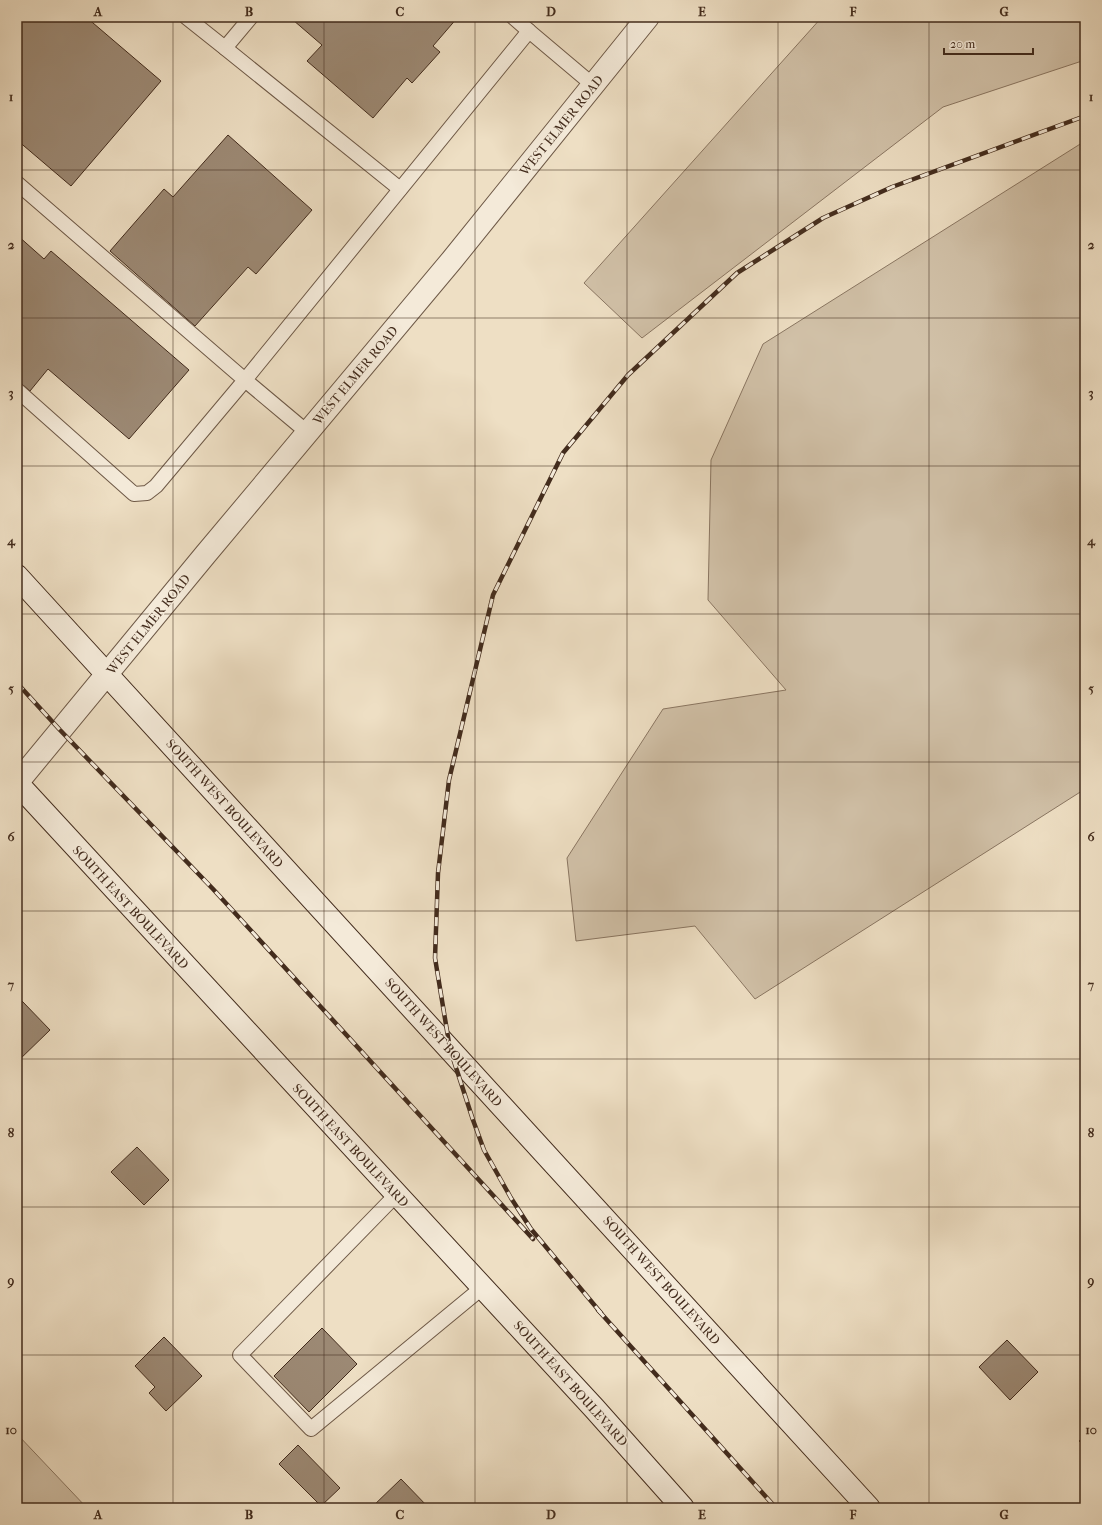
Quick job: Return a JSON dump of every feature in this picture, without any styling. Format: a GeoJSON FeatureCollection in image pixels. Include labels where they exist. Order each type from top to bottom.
{"type":"FeatureCollection","features":[{"type":"Feature","properties":{"kind":"main road","name":"WEST ELMER ROAD"},"geometry":{"type":"LineString","coordinates":[[17,783],[307,432],[452,260],[648,17]]}},
{"type":"Feature","properties":{"kind":"main road","name":"SOUTH WEST BOULEVARD"},"geometry":{"type":"LineString","coordinates":[[17,576],[869,1508]]}},
{"type":"Feature","properties":{"kind":"main road","name":"SOUTH EAST BOULEVARD"},"geometry":{"type":"LineString","coordinates":[[17,783],[594,1408],[683,1508]]}},
{"type":"Feature","properties":{"kind":"lane"},"geometry":{"type":"LineString","coordinates":[[186,17],[400,189]]}},
{"type":"Feature","properties":{"kind":"lane"},"geometry":{"type":"LineString","coordinates":[[225,48],[251,17]]}},
{"type":"Feature","properties":{"kind":"lane"},"geometry":{"type":"LineString","coordinates":[[513,17],[593,85]]}},
{"type":"Feature","properties":{"kind":"lane"},"geometry":{"type":"LineString","coordinates":[[17,390],[134,494],[148,493],[156,486],[245,380],[529,31]]}},
{"type":"Feature","properties":{"kind":"lane"},"geometry":{"type":"LineString","coordinates":[[17,183],[307,432]]}},
{"type":"Feature","properties":{"kind":"lane"},"geometry":{"type":"LineString","coordinates":[[397,1194],[240,1355],[311,1429],[483,1288]]}},
{"type":"Feature","properties":{"kind":"shaded area"},"geometry":{"type":"Polygon","coordinates":[[[822,17],[1085,17],[1085,60],[943,107],[642,338],[584,283],[822,17]]]}},
{"type":"Feature","properties":{"kind":"shaded area"},"geometry":{"type":"Polygon","coordinates":[[[1085,141],[1085,789],[755,999],[695,926],[576,941],[567,858],[663,709],[786,690],[708,600],[711,460],[763,344],[1085,141]]]}},
{"type":"Feature","properties":{"kind":"shaded area"},"geometry":{"type":"Polygon","coordinates":[[[17,1434],[87,1508],[17,1508],[17,1434]]]}},
{"type":"Feature","properties":{"kind":"building"},"geometry":{"type":"Polygon","coordinates":[[[17,17],[86,17],[161,81],[71,186],[17,140],[17,17]]]}},
{"type":"Feature","properties":{"kind":"building"},"geometry":{"type":"Polygon","coordinates":[[[295,17],[337,17],[341,20],[344,17],[458,17],[433,46],[440,52],[412,83],[407,78],[373,118],[307,61],[322,45],[293,20],[295,17]]]}},
{"type":"Feature","properties":{"kind":"building"},"geometry":{"type":"Polygon","coordinates":[[[228,135],[312,210],[256,274],[248,267],[195,326],[110,251],[164,189],[173,197],[228,135]]]}},
{"type":"Feature","properties":{"kind":"building"},"geometry":{"type":"Polygon","coordinates":[[[17,235],[44,259],[51,251],[189,370],[129,439],[48,369],[30,391],[17,380],[17,235]]]}},
{"type":"Feature","properties":{"kind":"building"},"geometry":{"type":"Polygon","coordinates":[[[22,1001],[50,1030],[17,1062],[17,1007],[22,1001]]]}},
{"type":"Feature","properties":{"kind":"building"},"geometry":{"type":"Polygon","coordinates":[[[137,1147],[169,1180],[144,1205],[111,1172],[137,1147]]]}},
{"type":"Feature","properties":{"kind":"building"},"geometry":{"type":"Polygon","coordinates":[[[322,1328],[357,1364],[309,1412],[274,1376],[322,1328]]]}},
{"type":"Feature","properties":{"kind":"building"},"geometry":{"type":"Polygon","coordinates":[[[164,1337],[202,1376],[166,1411],[149,1393],[155,1387],[135,1366],[164,1337]]]}},
{"type":"Feature","properties":{"kind":"building"},"geometry":{"type":"Polygon","coordinates":[[[1007,1340],[1038,1372],[1010,1400],[979,1367],[1007,1340]]]}},
{"type":"Feature","properties":{"kind":"building"},"geometry":{"type":"Polygon","coordinates":[[[1085,1436],[1085,1447],[1079,1441],[1085,1436]]]}},
{"type":"Feature","properties":{"kind":"building"},"geometry":{"type":"Polygon","coordinates":[[[298,1445],[340,1488],[321,1506],[279,1464],[298,1445]]]}},
{"type":"Feature","properties":{"kind":"building"},"geometry":{"type":"Polygon","coordinates":[[[401,1479],[429,1508],[371,1508],[401,1479]]]}},
{"type":"Feature","properties":{"kind":"railway"},"geometry":{"type":"LineString","coordinates":[[601,1313],[531,1229],[511,1198],[484,1150],[450,1049],[435,958],[438,873],[449,780],[493,595],[563,453],[628,375],[737,273],[823,218],[892,187],[1085,116]]}},
{"type":"Feature","properties":{"kind":"railway"},"geometry":{"type":"LineString","coordinates":[[17,683],[60,730],[213,889],[533,1239]]}},
{"type":"Feature","properties":{"kind":"railway"},"geometry":{"type":"LineString","coordinates":[[598,1310],[776,1508]]}}]}
